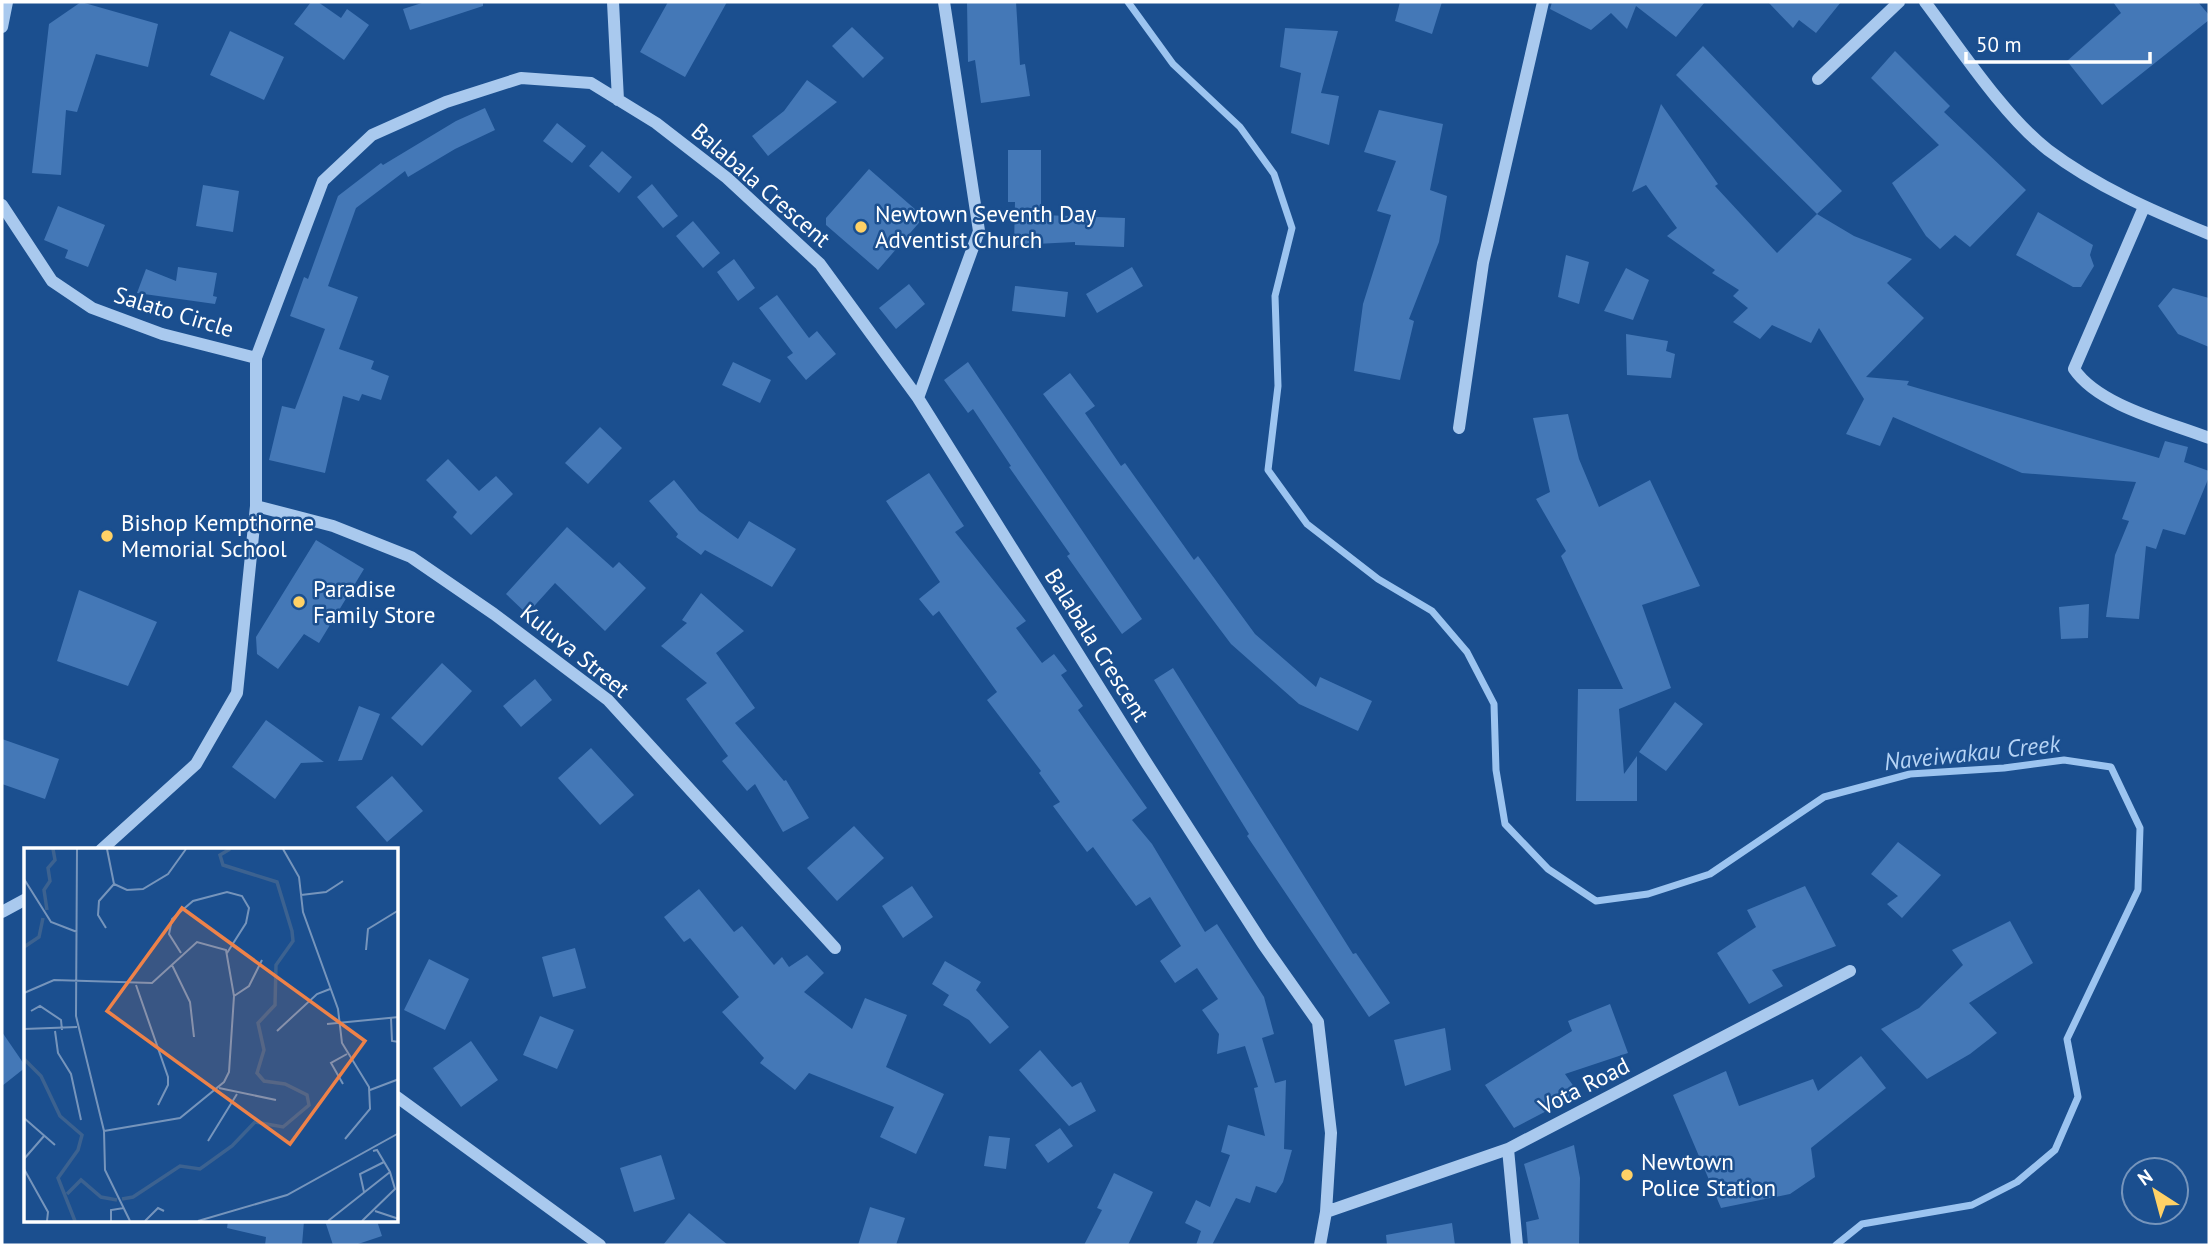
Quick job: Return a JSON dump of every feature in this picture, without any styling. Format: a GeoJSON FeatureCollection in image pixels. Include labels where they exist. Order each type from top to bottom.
{"type":"FeatureCollection","features":[{"type":"Feature","properties":{"kind":"street"},"geometry":{"type":"LineString","coordinates":[[2,27],[7,2]]}},
{"type":"Feature","properties":{"kind":"street"},"geometry":{"type":"LineString","coordinates":[[613,2],[618,100]]}},
{"type":"Feature","properties":{"kind":"street"},"geometry":{"type":"LineString","coordinates":[[918,398],[979,231],[944,2]]}},
{"type":"Feature","properties":{"kind":"street"},"geometry":{"type":"LineString","coordinates":[[1459,428],[1483,263],[1543,2]]}},
{"type":"Feature","properties":{"kind":"street"},"geometry":{"type":"LineString","coordinates":[[1818,79],[1899,2]]}},
{"type":"Feature","properties":{"kind":"street"},"geometry":{"type":"LineString","coordinates":[[1925,2],[2007,107],[2047,149],[2144,207],[2209,234]]}},
{"type":"Feature","properties":{"kind":"street","name":"Balabala Crescent"},"geometry":{"type":"LineString","coordinates":[[103,848],[197,764],[237,693],[256,506],[256,358],[323,181],[372,135],[446,102],[521,78],[591,83],[656,123],[727,178],[820,264],[918,398],[1152,771],[1263,944],[1318,1022],[1331,1133],[1326,1212],[1320,1245]]}},
{"type":"Feature","properties":{"kind":"street","name":"Salato Circle"},"geometry":{"type":"LineString","coordinates":[[2,205],[52,281],[92,308],[162,334],[256,358]]}},
{"type":"Feature","properties":{"kind":"street"},"geometry":{"type":"LineString","coordinates":[[2144,207],[2074,369],[2085,383],[2102,396],[2209,439]]}},
{"type":"Feature","properties":{"kind":"street","name":"Kuluva Street"},"geometry":{"type":"LineString","coordinates":[[256,506],[333,526],[411,556],[494,614],[608,700],[835,948]]}},
{"type":"Feature","properties":{"kind":"street"},"geometry":{"type":"LineString","coordinates":[[2,912],[24,900]]}},
{"type":"Feature","properties":{"kind":"street","name":"Vota Road"},"geometry":{"type":"LineString","coordinates":[[1326,1212],[1508,1149],[1850,971]]}},
{"type":"Feature","properties":{"kind":"street"},"geometry":{"type":"LineString","coordinates":[[399,1098],[600,1245]]}},
{"type":"Feature","properties":{"kind":"street"},"geometry":{"type":"LineString","coordinates":[[1508,1149],[1517,1245]]}},
{"type":"Feature","properties":{"kind":"building"},"geometry":{"type":"Polygon","coordinates":[[[81,2],[158,24],[148,67],[96,54],[77,112],[66,110],[61,175],[32,173],[49,24],[81,2]]]}},
{"type":"Feature","properties":{"kind":"building"},"geometry":{"type":"Polygon","coordinates":[[[311,2],[318,2],[341,18],[347,9],[369,25],[344,60],[294,24],[311,2]]]}},
{"type":"Feature","properties":{"kind":"building"},"geometry":{"type":"Polygon","coordinates":[[[425,2],[483,2],[483,6],[410,30],[403,9],[425,2]]]}},
{"type":"Feature","properties":{"kind":"building"},"geometry":{"type":"Polygon","coordinates":[[[668,2],[727,2],[685,77],[640,52],[668,2]]]}},
{"type":"Feature","properties":{"kind":"building"},"geometry":{"type":"Polygon","coordinates":[[[967,2],[1016,2],[1020,65],[1025,64],[1030,96],[981,103],[975,60],[968,62],[967,2]]]}},
{"type":"Feature","properties":{"kind":"building"},"geometry":{"type":"Polygon","coordinates":[[[1400,2],[1442,2],[1432,34],[1395,21],[1400,2]]]}},
{"type":"Feature","properties":{"kind":"building"},"geometry":{"type":"Polygon","coordinates":[[[1552,2],[1705,2],[1676,37],[1636,6],[1627,29],[1611,13],[1591,30],[1550,9],[1552,2]]]}},
{"type":"Feature","properties":{"kind":"building"},"geometry":{"type":"Polygon","coordinates":[[[1768,2],[1841,2],[1816,33],[1799,20],[1793,28],[1768,2]]]}},
{"type":"Feature","properties":{"kind":"building"},"geometry":{"type":"Polygon","coordinates":[[[2113,2],[2198,2],[2209,15],[2209,20],[2102,105],[2067,61],[2121,13],[2113,2]]]}},
{"type":"Feature","properties":{"kind":"building"},"geometry":{"type":"Polygon","coordinates":[[[852,27],[884,58],[863,78],[832,46],[852,27]]]}},
{"type":"Feature","properties":{"kind":"building"},"geometry":{"type":"Polygon","coordinates":[[[1285,28],[1338,31],[1321,93],[1339,96],[1329,145],[1291,133],[1301,73],[1280,67],[1285,28]]]}},
{"type":"Feature","properties":{"kind":"building"},"geometry":{"type":"Polygon","coordinates":[[[230,31],[284,57],[264,100],[210,75],[230,31]]]}},
{"type":"Feature","properties":{"kind":"building"},"geometry":{"type":"Polygon","coordinates":[[[1703,46],[1842,191],[1817,214],[1676,75],[1703,46]]]}},
{"type":"Feature","properties":{"kind":"building"},"geometry":{"type":"Polygon","coordinates":[[[1895,51],[1950,106],[1944,112],[2026,190],[1970,247],[1955,235],[1940,249],[1926,236],[1892,183],[1939,145],[1871,78],[1895,51]]]}},
{"type":"Feature","properties":{"kind":"building"},"geometry":{"type":"Polygon","coordinates":[[[807,80],[837,102],[768,156],[752,136],[784,111],[807,80]]]}},
{"type":"Feature","properties":{"kind":"building"},"geometry":{"type":"Polygon","coordinates":[[[1661,104],[1718,184],[1715,186],[1777,253],[1817,214],[1854,236],[1912,259],[1887,283],[1924,318],[1866,377],[1909,381],[1907,385],[2159,458],[2165,441],[2188,447],[2184,462],[2209,471],[2209,477],[2185,535],[2163,529],[2156,549],[2146,546],[2139,619],[2106,617],[2115,555],[2129,521],[2122,519],[2136,482],[2022,473],[1893,417],[1880,446],[1846,434],[1864,399],[1819,328],[1811,343],[1772,325],[1760,339],[1733,322],[1748,308],[1733,296],[1739,290],[1712,273],[1715,270],[1667,236],[1677,228],[1646,185],[1632,192],[1661,104]]]}},
{"type":"Feature","properties":{"kind":"building"},"geometry":{"type":"Polygon","coordinates":[[[485,108],[495,130],[455,149],[408,177],[405,171],[356,208],[328,286],[358,297],[339,349],[374,361],[371,369],[389,376],[381,400],[362,394],[359,401],[343,396],[325,473],[269,460],[282,406],[295,409],[325,329],[290,316],[304,277],[308,279],[338,196],[381,163],[383,165],[456,121],[485,108]]]}},
{"type":"Feature","properties":{"kind":"building"},"geometry":{"type":"Polygon","coordinates":[[[1379,110],[1443,124],[1430,190],[1447,196],[1439,242],[1409,319],[1414,321],[1400,380],[1354,371],[1363,304],[1391,215],[1377,211],[1396,161],[1364,152],[1379,110]]]}},
{"type":"Feature","properties":{"kind":"building"},"geometry":{"type":"Polygon","coordinates":[[[557,123],[586,146],[572,163],[543,141],[557,123]]]}},
{"type":"Feature","properties":{"kind":"building"},"geometry":{"type":"Polygon","coordinates":[[[1008,150],[1041,150],[1041,215],[1125,218],[1124,247],[1075,245],[1075,242],[1014,245],[1015,202],[1008,202],[1008,150]]]}},
{"type":"Feature","properties":{"kind":"building"},"geometry":{"type":"Polygon","coordinates":[[[602,151],[632,177],[619,193],[589,166],[602,151]]]}},
{"type":"Feature","properties":{"kind":"building"},"geometry":{"type":"Polygon","coordinates":[[[869,169],[924,217],[878,270],[826,225],[826,218],[869,169]]]}},
{"type":"Feature","properties":{"kind":"building"},"geometry":{"type":"Polygon","coordinates":[[[652,184],[678,216],[663,228],[637,197],[652,184]]]}},
{"type":"Feature","properties":{"kind":"building"},"geometry":{"type":"Polygon","coordinates":[[[203,185],[239,191],[233,232],[196,226],[203,185]]]}},
{"type":"Feature","properties":{"kind":"building"},"geometry":{"type":"Polygon","coordinates":[[[58,206],[105,225],[88,267],[65,258],[68,250],[44,240],[58,206]]]}},
{"type":"Feature","properties":{"kind":"building"},"geometry":{"type":"Polygon","coordinates":[[[2038,212],[2093,245],[2090,255],[2094,266],[2081,287],[2073,287],[2016,255],[2038,212]]]}},
{"type":"Feature","properties":{"kind":"building"},"geometry":{"type":"Polygon","coordinates":[[[693,221],[720,253],[703,268],[676,236],[693,221]]]}},
{"type":"Feature","properties":{"kind":"building"},"geometry":{"type":"Polygon","coordinates":[[[1566,255],[1589,262],[1579,304],[1558,297],[1566,255]]]}},
{"type":"Feature","properties":{"kind":"building"},"geometry":{"type":"Polygon","coordinates":[[[734,259],[755,288],[738,301],[717,272],[734,259]]]}},
{"type":"Feature","properties":{"kind":"building"},"geometry":{"type":"Polygon","coordinates":[[[178,267],[217,273],[213,296],[217,297],[215,304],[137,293],[146,269],[176,281],[178,267]]]}},
{"type":"Feature","properties":{"kind":"building"},"geometry":{"type":"Polygon","coordinates":[[[1132,267],[1143,286],[1097,313],[1086,294],[1132,267]]]}},
{"type":"Feature","properties":{"kind":"building"},"geometry":{"type":"Polygon","coordinates":[[[1626,268],[1649,280],[1633,320],[1604,311],[1626,268]]]}},
{"type":"Feature","properties":{"kind":"building"},"geometry":{"type":"Polygon","coordinates":[[[909,284],[925,304],[896,329],[879,308],[909,284]]]}},
{"type":"Feature","properties":{"kind":"building"},"geometry":{"type":"Polygon","coordinates":[[[1015,286],[1068,292],[1065,317],[1012,311],[1015,286]]]}},
{"type":"Feature","properties":{"kind":"building"},"geometry":{"type":"Polygon","coordinates":[[[2173,288],[2209,298],[2209,347],[2178,334],[2158,306],[2173,288]]]}},
{"type":"Feature","properties":{"kind":"building"},"geometry":{"type":"Polygon","coordinates":[[[777,295],[809,338],[817,331],[836,354],[806,380],[787,357],[793,353],[759,308],[777,295]]]}},
{"type":"Feature","properties":{"kind":"building"},"geometry":{"type":"Polygon","coordinates":[[[1626,334],[1668,341],[1666,351],[1675,354],[1671,378],[1627,375],[1626,334]]]}},
{"type":"Feature","properties":{"kind":"building"},"geometry":{"type":"Polygon","coordinates":[[[733,362],[771,380],[760,403],[722,385],[733,362]]]}},
{"type":"Feature","properties":{"kind":"building"},"geometry":{"type":"Polygon","coordinates":[[[968,362],[1142,619],[1122,634],[1067,556],[1070,554],[1009,467],[1011,466],[973,409],[968,413],[944,380],[968,362]]]}},
{"type":"Feature","properties":{"kind":"building"},"geometry":{"type":"Polygon","coordinates":[[[1070,373],[1095,406],[1085,413],[1121,466],[1125,463],[1194,560],[1198,556],[1255,634],[1316,687],[1320,677],[1372,701],[1358,731],[1299,704],[1231,644],[1043,394],[1070,373]]]}},
{"type":"Feature","properties":{"kind":"building"},"geometry":{"type":"Polygon","coordinates":[[[1568,414],[1579,459],[1599,507],[1650,480],[1700,586],[1642,605],[1671,688],[1619,709],[1624,774],[1637,756],[1637,801],[1576,801],[1578,689],[1623,689],[1561,556],[1566,551],[1536,499],[1550,492],[1533,418],[1568,414]]]}},
{"type":"Feature","properties":{"kind":"building"},"geometry":{"type":"Polygon","coordinates":[[[600,427],[622,448],[588,484],[565,463],[600,427]]]}},
{"type":"Feature","properties":{"kind":"building"},"geometry":{"type":"Polygon","coordinates":[[[448,459],[479,491],[496,476],[513,494],[471,535],[453,517],[457,512],[426,480],[448,459]]]}},
{"type":"Feature","properties":{"kind":"building"},"geometry":{"type":"Polygon","coordinates":[[[929,473],[964,526],[955,532],[1026,621],[1016,628],[1042,663],[1054,654],[1067,671],[1061,675],[1083,706],[1078,710],[1147,808],[1132,820],[1152,844],[1205,932],[1217,924],[1264,997],[1274,1034],[1262,1038],[1275,1083],[1286,1080],[1284,1149],[1292,1150],[1283,1182],[1276,1193],[1256,1186],[1250,1203],[1236,1198],[1212,1245],[1196,1245],[1201,1231],[1185,1223],[1196,1200],[1210,1207],[1230,1155],[1221,1152],[1228,1125],[1265,1136],[1254,1088],[1258,1087],[1245,1046],[1217,1054],[1219,1034],[1202,1010],[1218,999],[1197,968],[1175,983],[1160,961],[1181,946],[1150,897],[1136,906],[1093,847],[1087,852],[1053,806],[1060,802],[1039,773],[1041,771],[987,700],[997,692],[939,611],[933,616],[919,599],[940,582],[886,501],[929,473]]]}},
{"type":"Feature","properties":{"kind":"building"},"geometry":{"type":"Polygon","coordinates":[[[674,480],[699,511],[738,539],[749,521],[796,549],[772,587],[705,550],[701,555],[676,537],[678,534],[649,501],[674,480]]]}},
{"type":"Feature","properties":{"kind":"building"},"geometry":{"type":"Polygon","coordinates":[[[567,527],[613,568],[619,562],[646,588],[605,631],[555,583],[527,614],[506,594],[567,527]]]}},
{"type":"Feature","properties":{"kind":"building"},"geometry":{"type":"Polygon","coordinates":[[[316,540],[364,569],[319,643],[304,634],[278,669],[257,654],[256,637],[316,540]]]}},
{"type":"Feature","properties":{"kind":"building"},"geometry":{"type":"Polygon","coordinates":[[[79,590],[157,622],[128,686],[57,661],[79,590]]]}},
{"type":"Feature","properties":{"kind":"building"},"geometry":{"type":"Polygon","coordinates":[[[701,593],[744,631],[716,653],[755,708],[735,723],[784,781],[786,780],[809,818],[783,832],[755,784],[747,791],[722,761],[728,756],[686,699],[707,683],[661,646],[687,623],[682,620],[701,593]]]}},
{"type":"Feature","properties":{"kind":"building"},"geometry":{"type":"Polygon","coordinates":[[[2089,604],[2088,638],[2061,639],[2059,607],[2089,604]]]}},
{"type":"Feature","properties":{"kind":"building"},"geometry":{"type":"Polygon","coordinates":[[[442,663],[472,691],[422,746],[391,718],[442,663]]]}},
{"type":"Feature","properties":{"kind":"building"},"geometry":{"type":"Polygon","coordinates":[[[1173,668],[1353,954],[1356,953],[1390,1003],[1369,1017],[1247,836],[1249,834],[1154,680],[1173,668]]]}},
{"type":"Feature","properties":{"kind":"building"},"geometry":{"type":"Polygon","coordinates":[[[535,679],[552,700],[521,727],[503,706],[535,679]]]}},
{"type":"Feature","properties":{"kind":"building"},"geometry":{"type":"Polygon","coordinates":[[[1675,702],[1703,724],[1666,771],[1639,752],[1675,702]]]}},
{"type":"Feature","properties":{"kind":"building"},"geometry":{"type":"Polygon","coordinates":[[[359,706],[380,714],[362,760],[338,761],[359,706]]]}},
{"type":"Feature","properties":{"kind":"building"},"geometry":{"type":"Polygon","coordinates":[[[266,720],[324,762],[301,763],[275,799],[232,767],[266,720]]]}},
{"type":"Feature","properties":{"kind":"building"},"geometry":{"type":"Polygon","coordinates":[[[2,739],[59,759],[45,799],[2,784],[2,739]]]}},
{"type":"Feature","properties":{"kind":"building"},"geometry":{"type":"Polygon","coordinates":[[[591,748],[634,795],[600,825],[558,778],[591,748]]]}},
{"type":"Feature","properties":{"kind":"building"},"geometry":{"type":"Polygon","coordinates":[[[392,776],[423,811],[387,842],[356,807],[392,776]]]}},
{"type":"Feature","properties":{"kind":"building"},"geometry":{"type":"Polygon","coordinates":[[[854,826],[884,858],[837,901],[807,868],[854,826]]]}},
{"type":"Feature","properties":{"kind":"building"},"geometry":{"type":"Polygon","coordinates":[[[1898,842],[1941,875],[1902,918],[1887,904],[1898,896],[1871,874],[1898,842]]]}},
{"type":"Feature","properties":{"kind":"building"},"geometry":{"type":"Polygon","coordinates":[[[912,886],[933,917],[903,938],[882,906],[912,886]]]}},
{"type":"Feature","properties":{"kind":"building"},"geometry":{"type":"Polygon","coordinates":[[[1805,886],[1836,946],[1772,970],[1783,986],[1749,1004],[1717,953],[1756,927],[1747,910],[1805,886]]]}},
{"type":"Feature","properties":{"kind":"building"},"geometry":{"type":"Polygon","coordinates":[[[699,889],[734,932],[742,926],[774,965],[782,957],[789,967],[807,955],[824,973],[804,992],[852,1029],[865,998],[907,1015],[886,1067],[944,1094],[916,1154],[880,1137],[894,1107],[809,1073],[795,1090],[760,1063],[764,1058],[722,1012],[739,997],[690,938],[684,942],[664,917],[699,889]]]}},
{"type":"Feature","properties":{"kind":"building"},"geometry":{"type":"Polygon","coordinates":[[[2010,921],[2033,963],[1969,1003],[1997,1033],[1970,1054],[1927,1079],[1881,1029],[1919,1008],[1963,965],[1952,950],[2010,921]]]}},
{"type":"Feature","properties":{"kind":"building"},"geometry":{"type":"Polygon","coordinates":[[[575,948],[586,988],[553,997],[542,957],[575,948]]]}},
{"type":"Feature","properties":{"kind":"building"},"geometry":{"type":"Polygon","coordinates":[[[429,959],[469,979],[445,1030],[404,1010],[429,959]]]}},
{"type":"Feature","properties":{"kind":"building"},"geometry":{"type":"Polygon","coordinates":[[[945,961],[981,982],[976,990],[1009,1027],[990,1044],[969,1020],[943,1005],[949,995],[932,984],[945,961]]]}},
{"type":"Feature","properties":{"kind":"building"},"geometry":{"type":"Polygon","coordinates":[[[1610,1004],[1628,1053],[1565,1074],[1579,1094],[1514,1128],[1485,1085],[1572,1031],[1568,1021],[1610,1004]]]}},
{"type":"Feature","properties":{"kind":"building"},"geometry":{"type":"Polygon","coordinates":[[[540,1016],[574,1030],[557,1069],[523,1055],[540,1016]]]}},
{"type":"Feature","properties":{"kind":"building"},"geometry":{"type":"Polygon","coordinates":[[[1445,1028],[1451,1070],[1405,1086],[1394,1040],[1445,1028]]]}},
{"type":"Feature","properties":{"kind":"building"},"geometry":{"type":"Polygon","coordinates":[[[2,1032],[24,1064],[24,1069],[2,1086],[2,1032]]]}},
{"type":"Feature","properties":{"kind":"building"},"geometry":{"type":"Polygon","coordinates":[[[471,1041],[498,1080],[461,1107],[433,1068],[471,1041]]]}},
{"type":"Feature","properties":{"kind":"building"},"geometry":{"type":"Polygon","coordinates":[[[1040,1050],[1072,1087],[1081,1082],[1096,1111],[1069,1126],[1019,1070],[1040,1050]]]}},
{"type":"Feature","properties":{"kind":"building"},"geometry":{"type":"Polygon","coordinates":[[[1861,1056],[1886,1088],[1811,1148],[1815,1177],[1790,1194],[1721,1208],[1673,1095],[1726,1071],[1739,1106],[1813,1079],[1818,1091],[1861,1056]]]}},
{"type":"Feature","properties":{"kind":"building"},"geometry":{"type":"Polygon","coordinates":[[[1060,1128],[1073,1146],[1048,1163],[1035,1145],[1060,1128]]]}},
{"type":"Feature","properties":{"kind":"building"},"geometry":{"type":"Polygon","coordinates":[[[989,1136],[1010,1138],[1006,1169],[984,1166],[989,1136]]]}},
{"type":"Feature","properties":{"kind":"building"},"geometry":{"type":"Polygon","coordinates":[[[1574,1145],[1580,1178],[1579,1245],[1528,1245],[1526,1222],[1539,1219],[1524,1164],[1574,1145]]]}},
{"type":"Feature","properties":{"kind":"building"},"geometry":{"type":"Polygon","coordinates":[[[661,1155],[675,1199],[634,1212],[620,1168],[661,1155]]]}},
{"type":"Feature","properties":{"kind":"building"},"geometry":{"type":"Polygon","coordinates":[[[1114,1173],[1153,1192],[1128,1245],[1084,1245],[1102,1210],[1097,1208],[1114,1173]]]}},
{"type":"Feature","properties":{"kind":"building"},"geometry":{"type":"Polygon","coordinates":[[[870,1207],[905,1218],[896,1245],[858,1245],[870,1207]]]}},
{"type":"Feature","properties":{"kind":"building"},"geometry":{"type":"Polygon","coordinates":[[[689,1213],[728,1245],[663,1245],[689,1213]]]}},
{"type":"Feature","properties":{"kind":"building"},"geometry":{"type":"Polygon","coordinates":[[[228,1222],[304,1222],[302,1245],[265,1245],[266,1237],[227,1228],[228,1222]]]}},
{"type":"Feature","properties":{"kind":"building"},"geometry":{"type":"Polygon","coordinates":[[[325,1222],[377,1222],[382,1236],[355,1245],[333,1245],[325,1222]]]}},
{"type":"Feature","properties":{"kind":"building"},"geometry":{"type":"Polygon","coordinates":[[[1452,1223],[1455,1245],[1387,1245],[1386,1235],[1452,1223]]]}},
{"type":"Feature","properties":{"kind":"waterway","name":"Naveiwakau Creek"},"geometry":{"type":"LineString","coordinates":[[1128,2],[1173,64],[1240,127],[1274,174],[1292,228],[1275,296],[1278,386],[1268,470],[1307,524],[1378,579],[1432,611],[1467,652],[1494,704],[1496,770],[1505,824],[1548,869],[1596,901],[1648,894],[1710,874],[1824,797],[1910,774],[2004,768],[2064,760],[2111,767],[2140,828],[2138,890],[2067,1039],[2078,1097],[2055,1150],[2017,1182],[1972,1205],[1862,1224],[1836,1245]]}},
{"type":"Feature","properties":{"kind":"place","name":"Newtown Seventh Day Adventist Church"},"geometry":{"type":"Point","coordinates":[861,227]}},
{"type":"Feature","properties":{"kind":"place","name":"Bishop Kempthorne Memorial School"},"geometry":{"type":"Point","coordinates":[107,536]}},
{"type":"Feature","properties":{"kind":"place","name":"Paradise Family Store"},"geometry":{"type":"Point","coordinates":[299,602]}},
{"type":"Feature","properties":{"kind":"place","name":"Newtown Police Station"},"geometry":{"type":"Point","coordinates":[1627,1175]}}]}
